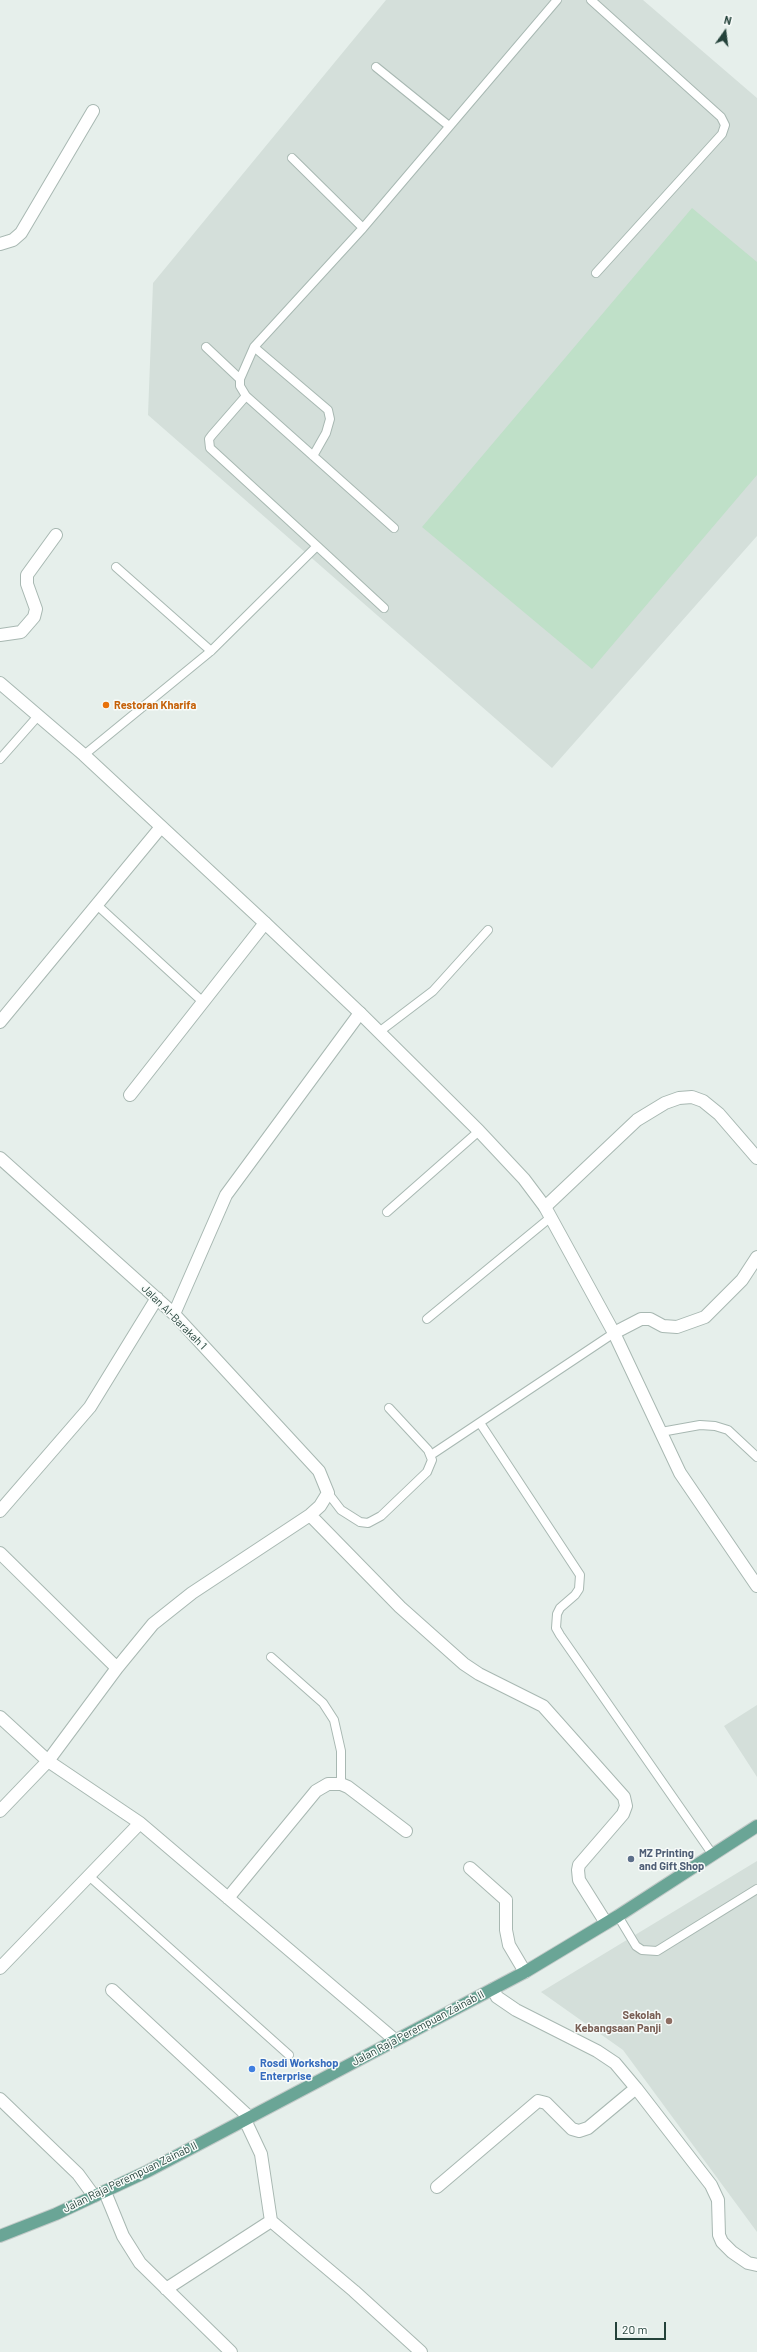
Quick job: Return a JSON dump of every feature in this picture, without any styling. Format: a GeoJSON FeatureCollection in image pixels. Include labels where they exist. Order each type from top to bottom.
{"type":"FeatureCollection","features":[{"type":"Feature","properties":{"kind":"main road","name":"Jalan Raja Perempuan Zainab II"},"geometry":{"type":"LineString","coordinates":[[0,2236],[99,2194],[247,2119],[525,1972],[618,1916],[757,1826]]}},
{"type":"Feature","properties":{"kind":"street"},"geometry":{"type":"LineString","coordinates":[[0,244],[13,240],[21,232],[93,111]]}},
{"type":"Feature","properties":{"kind":"street"},"geometry":{"type":"LineString","coordinates":[[0,635],[20,632],[36,613],[36,604],[27,584],[27,575],[56,535]]}},
{"type":"Feature","properties":{"kind":"street"},"geometry":{"type":"LineString","coordinates":[[0,684],[84,755],[265,923],[360,1013],[479,1131],[524,1179],[548,1212],[614,1333],[680,1473],[757,1586]]}},
{"type":"Feature","properties":{"kind":"street"},"geometry":{"type":"LineString","coordinates":[[0,1022],[161,827]]}},
{"type":"Feature","properties":{"kind":"street"},"geometry":{"type":"LineString","coordinates":[[130,1095],[265,923]]}},
{"type":"Feature","properties":{"kind":"street"},"geometry":{"type":"LineString","coordinates":[[174,1314],[226,1195],[360,1013]]}},
{"type":"Feature","properties":{"kind":"street"},"geometry":{"type":"LineString","coordinates":[[548,1212],[637,1120],[665,1103],[679,1098],[692,1097],[703,1101],[719,1114],[757,1158]]}},
{"type":"Feature","properties":{"kind":"street","name":"Jalan Al-Barakah 1"},"geometry":{"type":"LineString","coordinates":[[0,1158],[174,1314],[319,1471],[328,1493]]}},
{"type":"Feature","properties":{"kind":"street"},"geometry":{"type":"LineString","coordinates":[[614,1333],[641,1319],[650,1319],[663,1326],[677,1326],[705,1317],[742,1280],[757,1257]]}},
{"type":"Feature","properties":{"kind":"street"},"geometry":{"type":"LineString","coordinates":[[0,1511],[90,1406],[157,1298]]}},
{"type":"Feature","properties":{"kind":"street"},"geometry":{"type":"LineString","coordinates":[[0,1811],[48,1761],[117,1668],[153,1624],[192,1593],[310,1515],[320,1506],[328,1493]]}},
{"type":"Feature","properties":{"kind":"street"},"geometry":{"type":"LineString","coordinates":[[310,1515],[400,1607],[464,1664],[479,1674],[543,1706],[624,1797],[626,1806],[624,1814],[579,1865],[578,1870],[579,1880],[606,1923]]}},
{"type":"Feature","properties":{"kind":"street"},"geometry":{"type":"LineString","coordinates":[[0,1552],[117,1668]]}},
{"type":"Feature","properties":{"kind":"street"},"geometry":{"type":"LineString","coordinates":[[0,1717],[48,1761],[140,1822],[395,2040]]}},
{"type":"Feature","properties":{"kind":"street"},"geometry":{"type":"LineString","coordinates":[[228,1898],[316,1791],[328,1784],[342,1784],[406,1831]]}},
{"type":"Feature","properties":{"kind":"street"},"geometry":{"type":"LineString","coordinates":[[0,1968],[140,1822]]}},
{"type":"Feature","properties":{"kind":"street"},"geometry":{"type":"LineString","coordinates":[[470,1868],[506,1900],[505,1919],[509,1946],[525,1972]]}},
{"type":"Feature","properties":{"kind":"street"},"geometry":{"type":"LineString","coordinates":[[493,1989],[497,1997],[516,2010],[607,2058],[636,2088],[712,2185],[718,2200],[719,2235],[722,2242],[732,2252],[748,2263],[757,2265]]}},
{"type":"Feature","properties":{"kind":"street"},"geometry":{"type":"LineString","coordinates":[[112,1990],[247,2119],[261,2154],[271,2221],[354,2291],[421,2352]]}},
{"type":"Feature","properties":{"kind":"street"},"geometry":{"type":"LineString","coordinates":[[437,2187],[538,2101],[546,2103],[572,2130],[579,2131],[588,2128],[636,2088]]}},
{"type":"Feature","properties":{"kind":"street"},"geometry":{"type":"LineString","coordinates":[[0,2099],[99,2194],[140,2263],[231,2352]]}},
{"type":"Feature","properties":{"kind":"street"},"geometry":{"type":"LineString","coordinates":[[166,2289],[271,2221]]}},
{"type":"Feature","properties":{"kind":"lane"},"geometry":{"type":"LineString","coordinates":[[394,528],[246,396],[240,386],[240,379],[254,347],[362,228],[557,0]]}},
{"type":"Feature","properties":{"kind":"lane"},"geometry":{"type":"LineString","coordinates":[[591,0],[721,117],[725,125],[722,134],[596,273]]}},
{"type":"Feature","properties":{"kind":"lane"},"geometry":{"type":"LineString","coordinates":[[376,67],[449,126]]}},
{"type":"Feature","properties":{"kind":"lane"},"geometry":{"type":"LineString","coordinates":[[292,158],[362,228]]}},
{"type":"Feature","properties":{"kind":"lane"},"geometry":{"type":"LineString","coordinates":[[206,347],[240,379]]}},
{"type":"Feature","properties":{"kind":"lane"},"geometry":{"type":"LineString","coordinates":[[254,347],[328,410],[330,419],[326,433],[313,456]]}},
{"type":"Feature","properties":{"kind":"lane"},"geometry":{"type":"LineString","coordinates":[[246,396],[212,434],[209,439],[210,448],[384,608]]}},
{"type":"Feature","properties":{"kind":"lane"},"geometry":{"type":"LineString","coordinates":[[84,755],[211,651],[317,546]]}},
{"type":"Feature","properties":{"kind":"lane"},"geometry":{"type":"LineString","coordinates":[[116,567],[211,651]]}},
{"type":"Feature","properties":{"kind":"lane"},"geometry":{"type":"LineString","coordinates":[[0,759],[38,716]]}},
{"type":"Feature","properties":{"kind":"lane"},"geometry":{"type":"LineString","coordinates":[[97,905],[203,1002]]}},
{"type":"Feature","properties":{"kind":"lane"},"geometry":{"type":"LineString","coordinates":[[379,1032],[433,991],[488,930]]}},
{"type":"Feature","properties":{"kind":"lane"},"geometry":{"type":"LineString","coordinates":[[387,1212],[479,1131]]}},
{"type":"Feature","properties":{"kind":"lane"},"geometry":{"type":"LineString","coordinates":[[427,1319],[548,1212]]}},
{"type":"Feature","properties":{"kind":"lane"},"geometry":{"type":"LineString","coordinates":[[431,1455],[614,1333]]}},
{"type":"Feature","properties":{"kind":"lane"},"geometry":{"type":"LineString","coordinates":[[328,1493],[340,1510],[360,1522],[368,1523],[382,1516],[427,1472],[432,1460],[431,1455],[389,1408]]}},
{"type":"Feature","properties":{"kind":"lane"},"geometry":{"type":"LineString","coordinates":[[480,1423],[580,1575],[579,1589],[575,1595],[560,1608],[557,1614],[556,1628],[713,1855]]}},
{"type":"Feature","properties":{"kind":"lane"},"geometry":{"type":"LineString","coordinates":[[661,1432],[700,1425],[715,1426],[728,1430],[757,1457]]}},
{"type":"Feature","properties":{"kind":"lane"},"geometry":{"type":"LineString","coordinates":[[271,1657],[323,1703],[334,1720],[341,1751],[342,1784]]}},
{"type":"Feature","properties":{"kind":"lane"},"geometry":{"type":"LineString","coordinates":[[89,1876],[289,2055]]}},
{"type":"Feature","properties":{"kind":"lane"},"geometry":{"type":"LineString","coordinates":[[618,1916],[636,1946],[649,1952],[656,1951],[757,1889]]}},
{"type":"Feature","properties":{"kind":"shaded area"},"geometry":{"type":"Polygon","coordinates":[[[386,0],[643,0],[757,98],[757,536],[552,768],[148,415],[153,283],[386,0]]]}},
{"type":"Feature","properties":{"kind":"shaded area"},"geometry":{"type":"Polygon","coordinates":[[[757,1705],[757,1777],[724,1726],[757,1705]]]}},
{"type":"Feature","properties":{"kind":"shaded area","name":"Sekolah Kebangsaan Panji"},"geometry":{"type":"Polygon","coordinates":[[[757,1861],[757,2232],[623,2050],[541,1992],[757,1861]]]}},
{"type":"Feature","properties":{"kind":"green space"},"geometry":{"type":"Polygon","coordinates":[[[692,208],[757,262],[757,475],[592,669],[422,527],[692,208]]]}},
{"type":"Feature","properties":{"kind":"place","name":"Restoran Kharifa"},"geometry":{"type":"Point","coordinates":[106,705]}},
{"type":"Feature","properties":{"kind":"place","name":"MZ Printing and Gift Shop"},"geometry":{"type":"Point","coordinates":[631,1859]}},
{"type":"Feature","properties":{"kind":"place","name":"Sekolah Kebangsaan Panji"},"geometry":{"type":"Point","coordinates":[669,2021]}},
{"type":"Feature","properties":{"kind":"place","name":"Rosdi Workshop Enterprise"},"geometry":{"type":"Point","coordinates":[252,2069]}}]}
